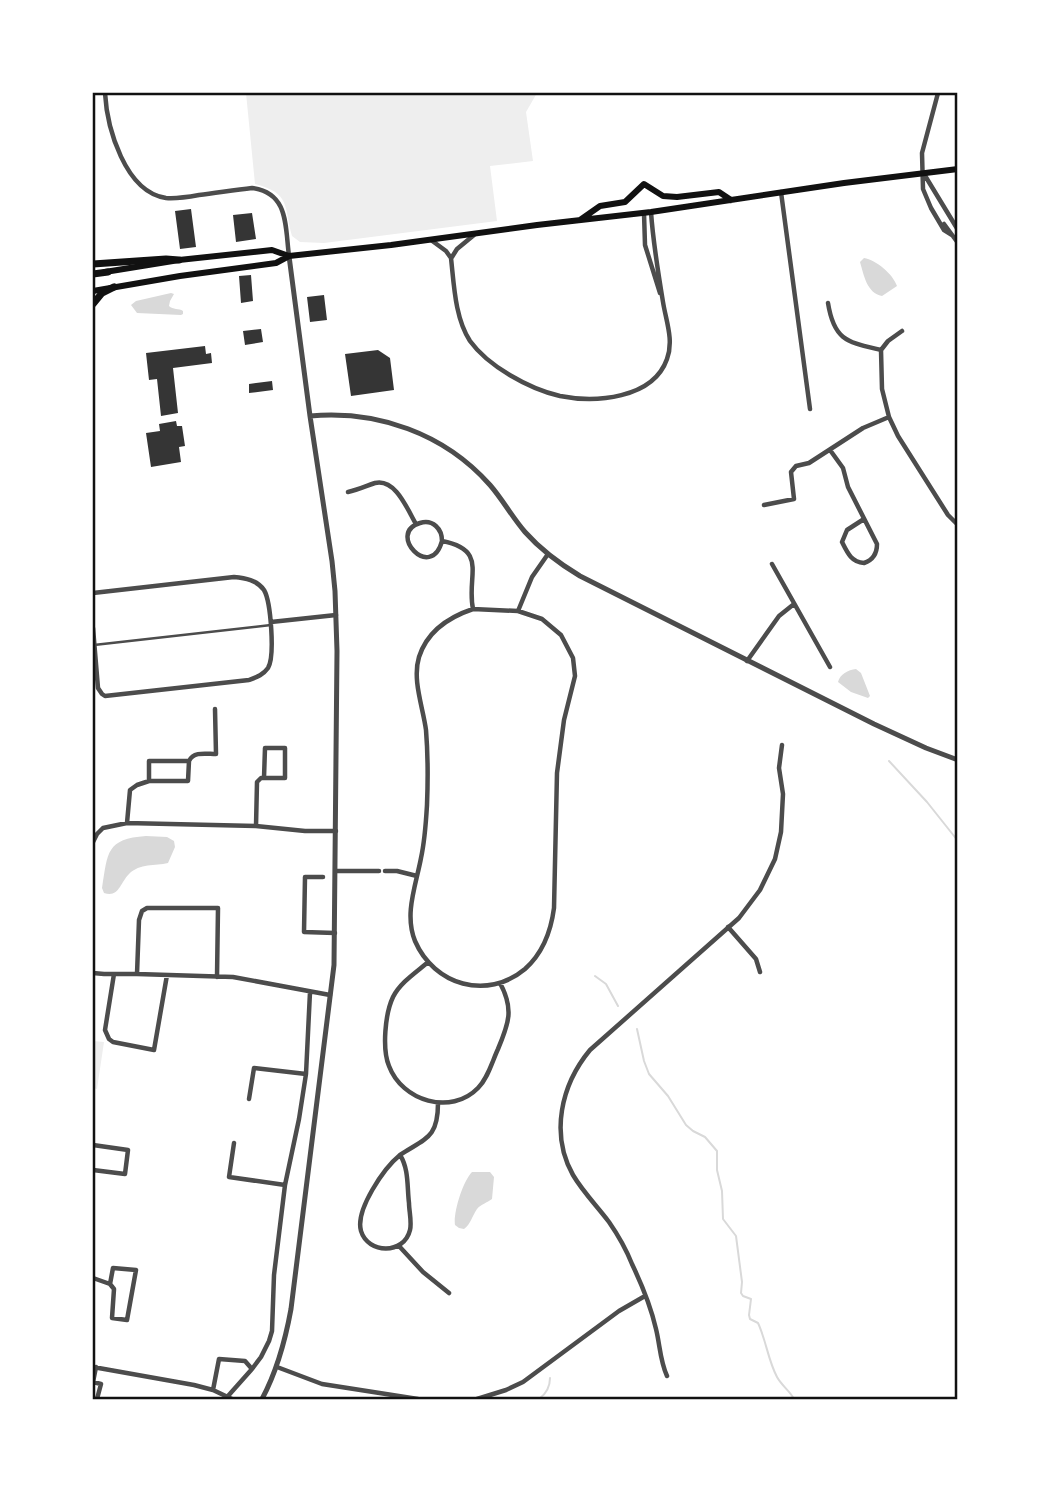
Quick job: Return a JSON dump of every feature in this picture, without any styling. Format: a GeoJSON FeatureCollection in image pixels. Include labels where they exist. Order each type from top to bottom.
{"type":"FeatureCollection","features":[{"type":"Feature","properties":{"kind":"highway"},"geometry":{"type":"LineString","coordinates":[[93,264],[179,260]]}},
{"type":"Feature","properties":{"kind":"highway"},"geometry":{"type":"LineString","coordinates":[[93,274],[108,272]]}},
{"type":"Feature","properties":{"kind":"highway"},"geometry":{"type":"LineString","coordinates":[[93,304],[102,293],[114,287]]}},
{"type":"Feature","properties":{"kind":"main road"},"geometry":{"type":"LineString","coordinates":[[93,291],[275,263],[289,256],[647,212],[958,169]]}},
{"type":"Feature","properties":{"kind":"main road"},"geometry":{"type":"LineString","coordinates":[[580,220],[600,206],[625,202],[644,184],[663,196],[719,192],[731,200]]}},
{"type":"Feature","properties":{"kind":"main road"},"geometry":{"type":"LineString","coordinates":[[108,272],[179,260],[272,250],[289,256]]}},
{"type":"Feature","properties":{"kind":"street"},"geometry":{"type":"LineString","coordinates":[[106,93],[109,120],[127,167],[138,183],[151,193],[168,198],[252,188],[265,190],[276,197],[281,205],[331,561],[336,615],[336,933],[331,995],[291,1310],[277,1367],[262,1399]]}},
{"type":"Feature","properties":{"kind":"street"},"geometry":{"type":"LineString","coordinates":[[938,93],[922,153],[924,192],[944,230],[952,235]]}},
{"type":"Feature","properties":{"kind":"street"},"geometry":{"type":"LineString","coordinates":[[924,173],[958,230]]}},
{"type":"Feature","properties":{"kind":"street"},"geometry":{"type":"LineString","coordinates":[[781,192],[810,409]]}},
{"type":"Feature","properties":{"kind":"street"},"geometry":{"type":"LineString","coordinates":[[924,192],[958,243]]}},
{"type":"Feature","properties":{"kind":"street"},"geometry":{"type":"LineString","coordinates":[[647,212],[643,226],[645,245],[663,304]]}},
{"type":"Feature","properties":{"kind":"street"},"geometry":{"type":"LineString","coordinates":[[431,240],[452,258],[458,312],[471,342],[484,355],[509,374],[535,388],[560,396],[588,398],[629,394],[656,377],[667,359],[670,345],[647,212]]}},
{"type":"Feature","properties":{"kind":"street"},"geometry":{"type":"LineString","coordinates":[[452,258],[457,249],[474,234]]}},
{"type":"Feature","properties":{"kind":"street"},"geometry":{"type":"LineString","coordinates":[[828,303],[834,326],[842,336],[853,343],[881,350]]}},
{"type":"Feature","properties":{"kind":"street"},"geometry":{"type":"LineString","coordinates":[[902,331],[881,350],[882,388],[889,418],[948,516],[958,525]]}},
{"type":"Feature","properties":{"kind":"street"},"geometry":{"type":"LineString","coordinates":[[310,416],[347,415],[387,421],[441,444],[481,476],[525,532],[548,554],[580,576],[908,740],[958,760]]}},
{"type":"Feature","properties":{"kind":"street"},"geometry":{"type":"LineString","coordinates":[[764,505],[794,499],[790,477],[793,468],[809,463],[863,428],[889,418]]}},
{"type":"Feature","properties":{"kind":"street"},"geometry":{"type":"LineString","coordinates":[[830,450],[842,468],[848,487],[877,544],[872,559],[858,563],[849,556],[842,542],[847,530],[864,519]]}},
{"type":"Feature","properties":{"kind":"street"},"geometry":{"type":"LineString","coordinates":[[348,492],[375,483],[385,483],[395,491],[416,524]]}},
{"type":"Feature","properties":{"kind":"street"},"geometry":{"type":"LineString","coordinates":[[423,522],[434,524],[441,532],[442,541],[441,547],[433,555],[423,556],[416,554],[408,539],[411,529],[423,522]]}},
{"type":"Feature","properties":{"kind":"street"},"geometry":{"type":"LineString","coordinates":[[442,541],[458,545],[471,557],[473,565],[470,588],[473,609]]}},
{"type":"Feature","properties":{"kind":"street"},"geometry":{"type":"LineString","coordinates":[[518,611],[532,577],[548,554]]}},
{"type":"Feature","properties":{"kind":"street"},"geometry":{"type":"LineString","coordinates":[[772,564],[830,667]]}},
{"type":"Feature","properties":{"kind":"street"},"geometry":{"type":"LineString","coordinates":[[93,593],[244,578],[255,582],[267,596],[271,623],[270,665],[258,677],[249,680],[108,696],[102,694],[98,688],[93,628]]}},
{"type":"Feature","properties":{"kind":"street"},"geometry":{"type":"LineString","coordinates":[[747,661],[779,616],[794,604]]}},
{"type":"Feature","properties":{"kind":"street"},"geometry":{"type":"LineString","coordinates":[[473,609],[518,611],[542,619],[561,635],[573,658],[575,676],[558,754],[554,908],[550,929],[542,948],[532,962],[517,975],[485,986],[460,983],[447,978],[427,962],[416,943],[411,926],[412,903],[424,837],[429,767],[417,679],[419,659],[429,637],[454,616],[473,609]]}},
{"type":"Feature","properties":{"kind":"street"},"geometry":{"type":"LineString","coordinates":[[94,645],[336,615]]}},
{"type":"Feature","properties":{"kind":"street"},"geometry":{"type":"LineString","coordinates":[[127,823],[130,790],[149,780],[188,781],[191,757],[197,754],[216,754],[215,709]]}},
{"type":"Feature","properties":{"kind":"street"},"geometry":{"type":"LineString","coordinates":[[667,1376],[662,1365],[657,1331],[645,1296],[620,1239],[578,1183],[567,1163],[561,1130],[562,1105],[569,1081],[590,1050],[739,918],[760,890],[775,859],[781,832],[784,808],[779,768],[782,745]]}},
{"type":"Feature","properties":{"kind":"street"},"geometry":{"type":"LineString","coordinates":[[256,826],[258,779],[285,778],[285,748],[265,748],[264,778]]}},
{"type":"Feature","properties":{"kind":"street"},"geometry":{"type":"LineString","coordinates":[[149,780],[149,761],[189,761]]}},
{"type":"Feature","properties":{"kind":"street"},"geometry":{"type":"LineString","coordinates":[[93,842],[103,828],[127,823],[336,831]]}},
{"type":"Feature","properties":{"kind":"street"},"geometry":{"type":"LineString","coordinates":[[336,871],[397,871],[417,876]]}},
{"type":"Feature","properties":{"kind":"street"},"geometry":{"type":"LineString","coordinates":[[323,877],[305,877],[304,932],[336,933]]}},
{"type":"Feature","properties":{"kind":"street"},"geometry":{"type":"LineString","coordinates":[[137,974],[139,920],[142,911],[147,908],[218,908],[217,977]]}},
{"type":"Feature","properties":{"kind":"street"},"geometry":{"type":"LineString","coordinates":[[729,927],[756,959],[760,972]]}},
{"type":"Feature","properties":{"kind":"street"},"geometry":{"type":"LineString","coordinates":[[427,962],[393,997],[388,1011],[385,1052],[395,1078],[407,1091],[422,1099],[438,1103],[456,1101],[477,1089],[485,1077],[509,1018],[508,1001],[500,983]]}},
{"type":"Feature","properties":{"kind":"street"},"geometry":{"type":"LineString","coordinates":[[93,973],[250,979],[331,995]]}},
{"type":"Feature","properties":{"kind":"street"},"geometry":{"type":"LineString","coordinates":[[114,974],[106,1035],[113,1042],[154,1050],[167,975]]}},
{"type":"Feature","properties":{"kind":"street"},"geometry":{"type":"LineString","coordinates":[[97,1399],[101,1384],[93,1382],[94,1367],[213,1390],[230,1398],[266,1348],[272,1331],[274,1275],[285,1185],[306,1074],[310,992]]}},
{"type":"Feature","properties":{"kind":"street"},"geometry":{"type":"LineString","coordinates":[[250,1099],[254,1068],[306,1074]]}},
{"type":"Feature","properties":{"kind":"street"},"geometry":{"type":"LineString","coordinates":[[400,1156],[406,1167],[410,1229],[399,1246],[385,1249],[374,1246],[364,1237],[360,1228],[362,1214],[376,1184],[389,1165],[400,1156],[424,1141],[430,1135],[437,1124],[438,1103]]}},
{"type":"Feature","properties":{"kind":"street"},"geometry":{"type":"LineString","coordinates":[[234,1143],[229,1177],[285,1185]]}},
{"type":"Feature","properties":{"kind":"street"},"geometry":{"type":"LineString","coordinates":[[93,1145],[128,1150],[125,1174],[93,1170]]}},
{"type":"Feature","properties":{"kind":"street"},"geometry":{"type":"LineString","coordinates":[[399,1246],[423,1272],[449,1293]]}},
{"type":"Feature","properties":{"kind":"street"},"geometry":{"type":"LineString","coordinates":[[93,1278],[110,1284],[114,1289],[112,1318],[127,1320],[135,1270],[113,1268],[110,1284]]}},
{"type":"Feature","properties":{"kind":"street"},"geometry":{"type":"LineString","coordinates":[[477,1399],[523,1382],[619,1311],[645,1296]]}},
{"type":"Feature","properties":{"kind":"street"},"geometry":{"type":"LineString","coordinates":[[213,1390],[219,1359],[245,1362],[252,1369]]}},
{"type":"Feature","properties":{"kind":"street"},"geometry":{"type":"LineString","coordinates":[[277,1367],[322,1384],[418,1399]]}},
{"type":"Feature","properties":{"kind":"shaded area"},"geometry":{"type":"Polygon","coordinates":[[[246,93],[537,93],[526,112],[533,161],[490,166],[497,221],[324,243],[300,242],[292,236],[284,202],[275,192],[255,184],[246,93]]]}},
{"type":"Feature","properties":{"kind":"shaded area"},"geometry":{"type":"Polygon","coordinates":[[[864,258],[884,268],[897,286],[882,296],[873,291],[867,283],[860,262],[864,258]]]}},
{"type":"Feature","properties":{"kind":"shaded area"},"geometry":{"type":"Polygon","coordinates":[[[174,294],[169,306],[183,311],[183,314],[137,313],[131,305],[136,301],[174,294]]]}},
{"type":"Feature","properties":{"kind":"shaded area"},"geometry":{"type":"Polygon","coordinates":[[[856,669],[861,673],[870,696],[868,698],[851,692],[838,682],[845,673],[856,669]]]}},
{"type":"Feature","properties":{"kind":"shaded area"},"geometry":{"type":"Polygon","coordinates":[[[146,836],[167,837],[174,841],[175,847],[168,863],[133,870],[116,892],[104,893],[102,888],[111,850],[123,840],[146,836]]]}},
{"type":"Feature","properties":{"kind":"shaded area"},"geometry":{"type":"Polygon","coordinates":[[[93,1041],[104,1042],[97,1089],[93,1088],[93,1041]]]}},
{"type":"Feature","properties":{"kind":"shaded area"},"geometry":{"type":"Polygon","coordinates":[[[472,1172],[490,1172],[494,1177],[492,1199],[477,1209],[464,1229],[455,1225],[457,1205],[472,1172]]]}},
{"type":"Feature","properties":{"kind":"building"},"geometry":{"type":"Polygon","coordinates":[[[191,209],[196,247],[180,249],[175,211],[191,209]]]}},
{"type":"Feature","properties":{"kind":"building"},"geometry":{"type":"Polygon","coordinates":[[[252,213],[256,239],[236,242],[233,215],[252,213]]]}},
{"type":"Feature","properties":{"kind":"building"},"geometry":{"type":"Polygon","coordinates":[[[251,275],[253,301],[241,303],[239,276],[251,275]]]}},
{"type":"Feature","properties":{"kind":"building"},"geometry":{"type":"Polygon","coordinates":[[[324,295],[327,320],[310,322],[307,297],[324,295]]]}},
{"type":"Feature","properties":{"kind":"building"},"geometry":{"type":"Polygon","coordinates":[[[261,329],[263,342],[245,345],[243,331],[261,329]]]}},
{"type":"Feature","properties":{"kind":"building"},"geometry":{"type":"Polygon","coordinates":[[[205,346],[206,354],[211,353],[212,363],[173,368],[178,413],[161,416],[157,379],[149,380],[146,353],[205,346]]]}},
{"type":"Feature","properties":{"kind":"building"},"geometry":{"type":"Polygon","coordinates":[[[378,350],[390,358],[394,390],[351,396],[345,354],[378,350]]]}},
{"type":"Feature","properties":{"kind":"building"},"geometry":{"type":"Polygon","coordinates":[[[272,381],[273,390],[249,393],[249,384],[272,381]]]}},
{"type":"Feature","properties":{"kind":"building"},"geometry":{"type":"Polygon","coordinates":[[[176,421],[177,426],[182,426],[185,446],[179,447],[181,462],[151,467],[146,433],[160,431],[159,424],[176,421]]]}},
{"type":"Feature","properties":{"kind":"waterway"},"geometry":{"type":"LineString","coordinates":[[889,761],[958,841]]}},
{"type":"Feature","properties":{"kind":"waterway"},"geometry":{"type":"LineString","coordinates":[[595,976],[606,984],[618,1006]]}},
{"type":"Feature","properties":{"kind":"waterway"},"geometry":{"type":"LineString","coordinates":[[637,1029],[649,1074],[668,1096],[686,1125],[705,1137],[717,1151],[723,1219],[736,1236],[741,1293],[751,1299],[750,1319],[758,1323],[777,1377],[794,1399]]}},
{"type":"Feature","properties":{"kind":"waterway"},"geometry":{"type":"LineString","coordinates":[[539,1399],[547,1390],[550,1378]]}}]}
